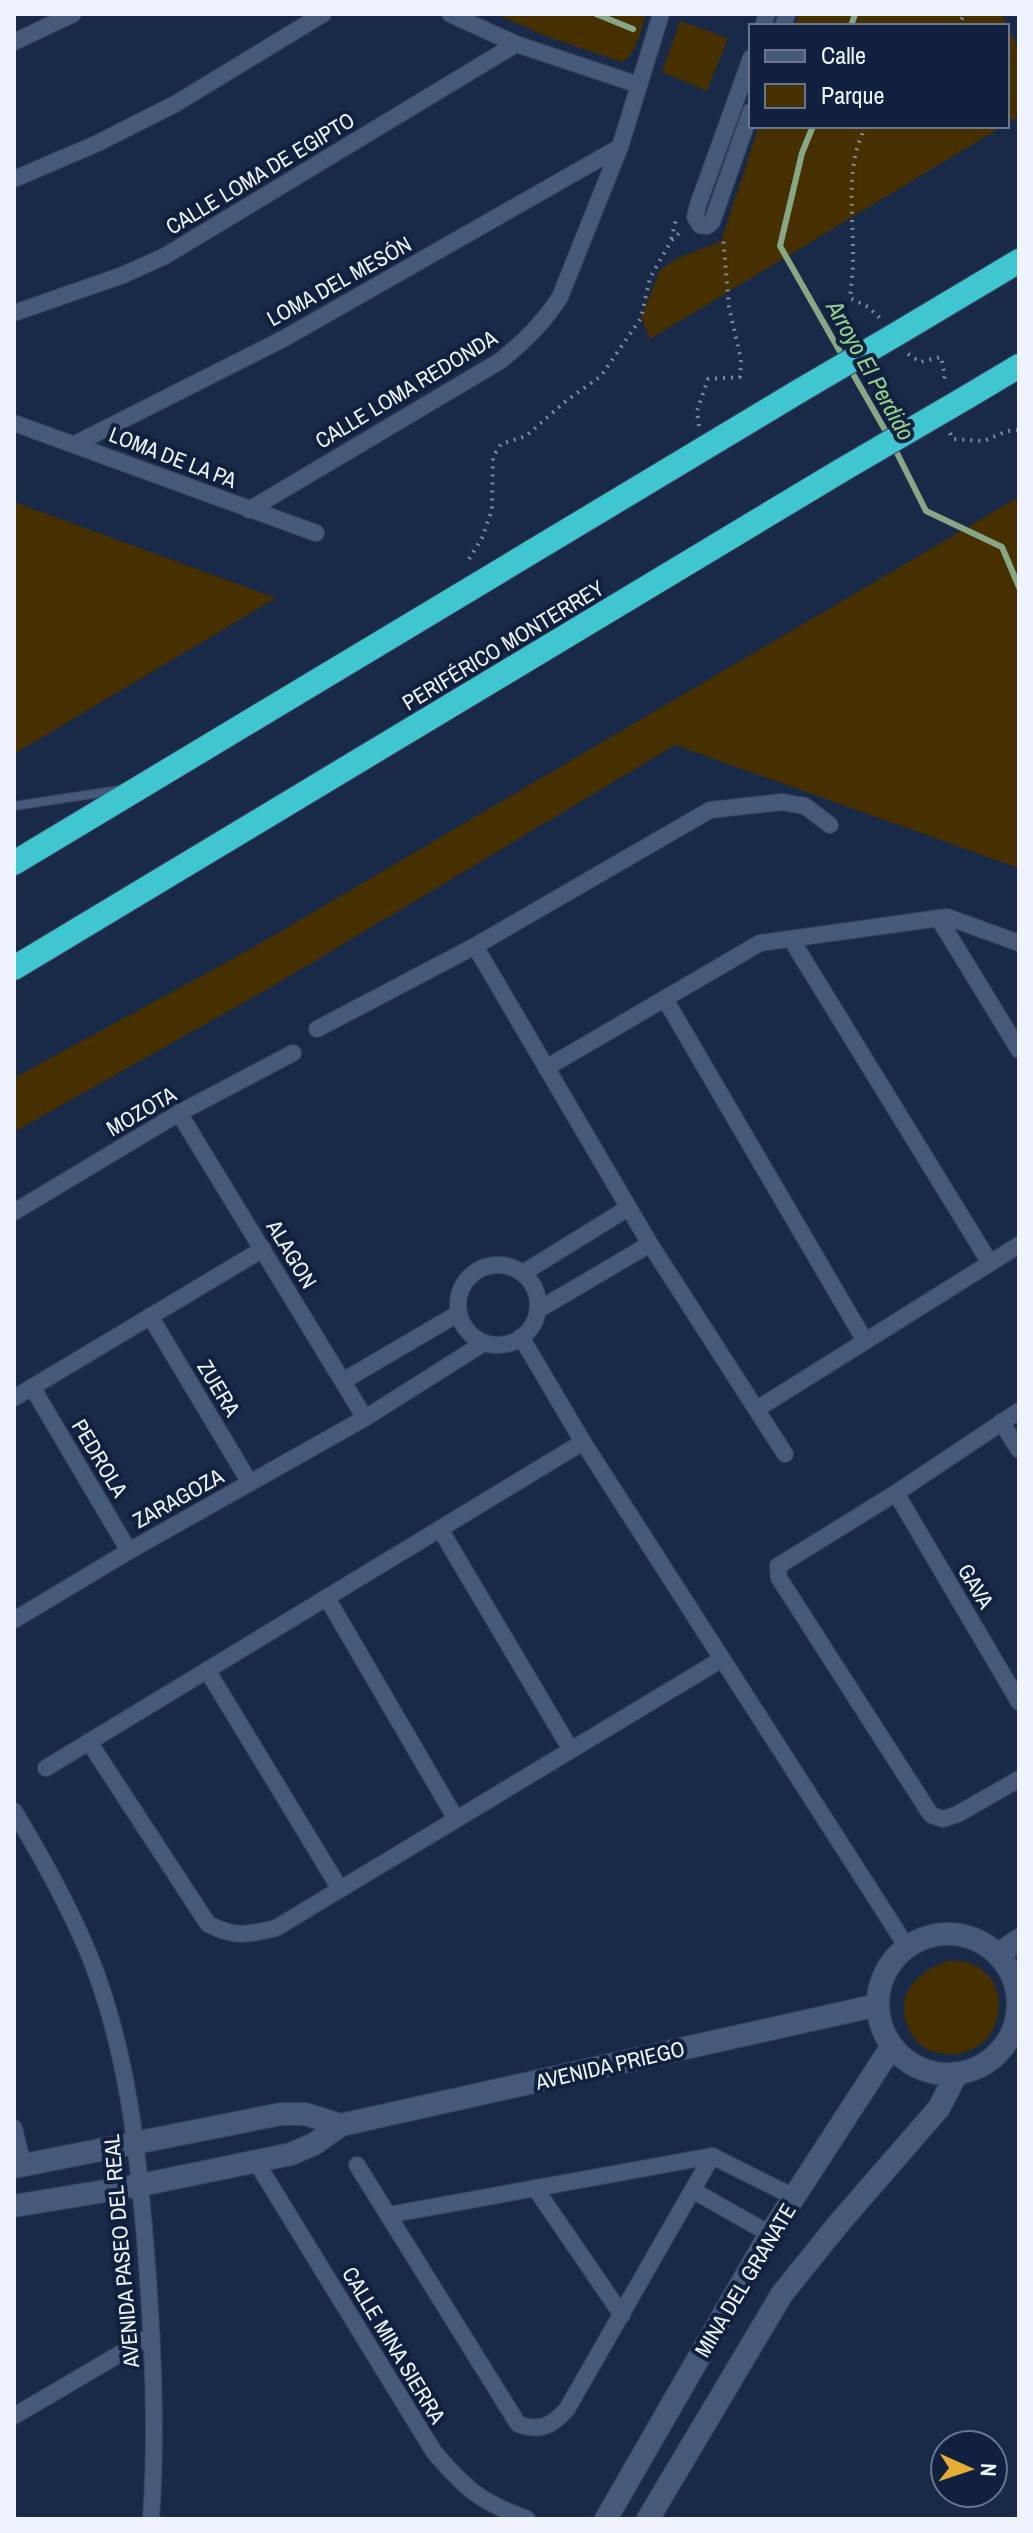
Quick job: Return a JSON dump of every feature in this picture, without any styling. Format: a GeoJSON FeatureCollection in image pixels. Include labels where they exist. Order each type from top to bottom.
{"type":"FeatureCollection","features":[{"type":"Feature","properties":{"kind":"highway"},"geometry":{"type":"LineString","coordinates":[[14,863],[801,390],[891,326],[1019,261]]}},
{"type":"Feature","properties":{"kind":"highway","name":"PERIFÉRICO MONTERREY"},"geometry":{"type":"LineString","coordinates":[[14,968],[1019,366]]}},
{"type":"Feature","properties":{"kind":"street"},"geometry":{"type":"LineString","coordinates":[[14,42],[73,14]]}},
{"type":"Feature","properties":{"kind":"street"},"geometry":{"type":"LineString","coordinates":[[14,179],[98,143],[175,104],[323,14]]}},
{"type":"Feature","properties":{"kind":"street"},"geometry":{"type":"LineString","coordinates":[[450,14],[516,44],[639,85]]}},
{"type":"Feature","properties":{"kind":"street","name":"CALLE LOMA REDONDA"},"geometry":{"type":"LineString","coordinates":[[249,510],[500,361],[530,337],[560,297],[620,147],[661,14]]}},
{"type":"Feature","properties":{"kind":"street","name":"CALLE LOMA DE EGIPTO"},"geometry":{"type":"LineString","coordinates":[[14,313],[123,275],[165,256],[516,44]]}},
{"type":"Feature","properties":{"kind":"street"},"geometry":{"type":"LineString","coordinates":[[749,64],[695,217],[700,225],[707,226],[716,211],[749,117]]}},
{"type":"Feature","properties":{"kind":"street","name":"LOMA DEL MESÓN"},"geometry":{"type":"LineString","coordinates":[[75,444],[283,339],[620,147]]}},
{"type":"Feature","properties":{"kind":"street","name":"LOMA DE LA PA"},"geometry":{"type":"LineString","coordinates":[[14,423],[316,533]]}},
{"type":"Feature","properties":{"kind":"street"},"geometry":{"type":"LineString","coordinates":[[317,1029],[475,946],[710,810],[782,802],[805,806],[830,825]]}},
{"type":"Feature","properties":{"kind":"street"},"geometry":{"type":"LineString","coordinates":[[546,1068],[760,943],[947,917],[1019,943]]}},
{"type":"Feature","properties":{"kind":"street"},"geometry":{"type":"LineString","coordinates":[[939,919],[1019,1050]]}},
{"type":"Feature","properties":{"kind":"street"},"geometry":{"type":"LineString","coordinates":[[791,939],[990,1263]]}},
{"type":"Feature","properties":{"kind":"street"},"geometry":{"type":"LineString","coordinates":[[475,946],[628,1208],[785,1454]]}},
{"type":"Feature","properties":{"kind":"street"},"geometry":{"type":"LineString","coordinates":[[665,999],[865,1341]]}},
{"type":"Feature","properties":{"kind":"street","name":"MOZOTA"},"geometry":{"type":"LineString","coordinates":[[14,1212],[179,1113],[293,1053]]}},
{"type":"Feature","properties":{"kind":"street","name":"ALAGON"},"geometry":{"type":"LineString","coordinates":[[179,1113],[365,1418]]}},
{"type":"Feature","properties":{"kind":"street"},"geometry":{"type":"LineString","coordinates":[[523,1273],[628,1208]]}},
{"type":"Feature","properties":{"kind":"street"},"geometry":{"type":"LineString","coordinates":[[538,1310],[650,1244]]}},
{"type":"Feature","properties":{"kind":"street"},"geometry":{"type":"LineString","coordinates":[[757,1409],[1019,1245]]}},
{"type":"Feature","properties":{"kind":"street"},"geometry":{"type":"LineString","coordinates":[[14,1398],[263,1249]]}},
{"type":"Feature","properties":{"kind":"street"},"geometry":{"type":"LineString","coordinates":[[497,1265],[523,1273],[532,1283],[538,1310],[534,1324],[521,1337],[504,1345],[484,1343],[473,1336],[459,1313],[459,1299],[472,1275],[497,1265]]}},
{"type":"Feature","properties":{"kind":"street"},"geometry":{"type":"LineString","coordinates":[[343,1381],[459,1313]]}},
{"type":"Feature","properties":{"kind":"street","name":"ZUERA"},"geometry":{"type":"LineString","coordinates":[[150,1316],[250,1483]]}},
{"type":"Feature","properties":{"kind":"street"},"geometry":{"type":"LineString","coordinates":[[521,1337],[583,1442],[907,1947]]}},
{"type":"Feature","properties":{"kind":"street","name":"ZARAGOZA"},"geometry":{"type":"LineString","coordinates":[[15,1618],[365,1418],[484,1343]]}},
{"type":"Feature","properties":{"kind":"street","name":"PEDROLA"},"geometry":{"type":"LineString","coordinates":[[32,1387],[129,1551]]}},
{"type":"Feature","properties":{"kind":"street"},"geometry":{"type":"LineString","coordinates":[[1019,1411],[896,1493],[778,1566],[779,1578],[931,1815],[943,1819],[958,1814],[1019,1779]]}},
{"type":"Feature","properties":{"kind":"street"},"geometry":{"type":"LineString","coordinates":[[1001,1422],[1019,1450]]}},
{"type":"Feature","properties":{"kind":"street"},"geometry":{"type":"LineString","coordinates":[[46,1768],[583,1442]]}},
{"type":"Feature","properties":{"kind":"street","name":"GAVA"},"geometry":{"type":"LineString","coordinates":[[896,1493],[1019,1702]]}},
{"type":"Feature","properties":{"kind":"street"},"geometry":{"type":"LineString","coordinates":[[440,1529],[571,1750]]}},
{"type":"Feature","properties":{"kind":"street"},"geometry":{"type":"LineString","coordinates":[[327,1598],[456,1819]]}},
{"type":"Feature","properties":{"kind":"street"},"geometry":{"type":"LineString","coordinates":[[89,1742],[208,1924],[231,1936],[276,1928],[722,1659]]}},
{"type":"Feature","properties":{"kind":"street"},"geometry":{"type":"LineString","coordinates":[[207,1670],[340,1889]]}},
{"type":"Feature","properties":{"kind":"street","name":"AVENIDA PASEO DEL REAL"},"geometry":{"type":"LineString","coordinates":[[14,1811],[21,1838],[85,1945],[119,2054],[141,2185],[152,2335],[156,2437],[151,2519]]}},
{"type":"Feature","properties":{"kind":"street"},"geometry":{"type":"LineString","coordinates":[[954,1934],[970,1937],[998,1955],[1011,1976],[1018,2000],[1013,2039],[985,2064],[943,2074],[915,2066],[892,2046],[885,2034],[878,2005],[885,1973],[907,1947],[929,1937],[954,1934]]}},
{"type":"Feature","properties":{"kind":"street"},"geometry":{"type":"LineString","coordinates":[[998,1955],[1019,1940]]}},
{"type":"Feature","properties":{"kind":"street","name":"AVENIDA PRIEGO"},"geometry":{"type":"LineString","coordinates":[[14,2206],[141,2185],[304,2149],[341,2125],[878,2005]]}},
{"type":"Feature","properties":{"kind":"street","name":"MINA DEL GRANATE"},"geometry":{"type":"LineString","coordinates":[[606,2519],[770,2234],[892,2046]]}},
{"type":"Feature","properties":{"kind":"street"},"geometry":{"type":"LineString","coordinates":[[648,2519],[782,2294],[939,2108],[957,2073]]}},
{"type":"Feature","properties":{"kind":"street","name":"AVENIDA PRIEGO"},"geometry":{"type":"LineString","coordinates":[[18,2166],[294,2113],[341,2125]]}},
{"type":"Feature","properties":{"kind":"street"},"geometry":{"type":"LineString","coordinates":[[14,2128],[18,2166]]}},
{"type":"Feature","properties":{"kind":"street"},"geometry":{"type":"LineString","coordinates":[[388,2215],[712,2156],[794,2197]]}},
{"type":"Feature","properties":{"kind":"street"},"geometry":{"type":"LineString","coordinates":[[357,2165],[518,2424],[542,2429],[557,2421],[567,2409],[712,2156]]}},
{"type":"Feature","properties":{"kind":"street","name":"CALLE MINA SIERRA"},"geometry":{"type":"LineString","coordinates":[[255,2160],[434,2452],[481,2500],[519,2518]]}},
{"type":"Feature","properties":{"kind":"street"},"geometry":{"type":"LineString","coordinates":[[535,2188],[622,2315]]}},
{"type":"Feature","properties":{"kind":"street"},"geometry":{"type":"LineString","coordinates":[[694,2191],[770,2234]]}},
{"type":"Feature","properties":{"kind":"street"},"geometry":{"type":"LineString","coordinates":[[14,2416],[152,2335]]}},
{"type":"Feature","properties":{"kind":"lane"},"geometry":{"type":"LineString","coordinates":[[14,806],[140,787]]}},
{"type":"Feature","properties":{"kind":"path"},"geometry":{"type":"LineString","coordinates":[[865,128],[857,142],[852,170],[854,263],[850,298],[868,307],[891,326]]}},
{"type":"Feature","properties":{"kind":"path"},"geometry":{"type":"LineString","coordinates":[[700,430],[697,411],[708,379],[740,377],[741,360],[729,307],[725,248],[716,211]]}},
{"type":"Feature","properties":{"kind":"path"},"geometry":{"type":"LineString","coordinates":[[469,559],[482,538],[492,510],[493,457],[501,444],[526,436],[601,376],[641,318],[650,278],[671,241],[695,217]]}},
{"type":"Feature","properties":{"kind":"green space"},"geometry":{"type":"Polygon","coordinates":[[[496,14],[646,14],[635,48],[622,62],[543,35],[496,14]]]}},
{"type":"Feature","properties":{"kind":"green space"},"geometry":{"type":"Polygon","coordinates":[[[799,14],[1002,14],[1006,24],[796,24],[799,14]]]}},
{"type":"Feature","properties":{"kind":"green space"},"geometry":{"type":"Polygon","coordinates":[[[680,21],[728,38],[707,91],[662,72],[680,21]]]}},
{"type":"Feature","properties":{"kind":"green space"},"geometry":{"type":"Polygon","coordinates":[[[1009,30],[1019,48],[1019,116],[1009,122],[1009,30]]]}},
{"type":"Feature","properties":{"kind":"green space"},"geometry":{"type":"Polygon","coordinates":[[[758,128],[1000,128],[650,339],[641,318],[660,270],[676,259],[721,241],[758,128]]]}},
{"type":"Feature","properties":{"kind":"green space"},"geometry":{"type":"Polygon","coordinates":[[[1019,497],[1019,868],[675,745],[273,986],[14,1132],[14,1078],[249,950],[1019,497]]]}},
{"type":"Feature","properties":{"kind":"green space"},"geometry":{"type":"Polygon","coordinates":[[[14,502],[276,598],[14,754],[14,502]]]}},
{"type":"Feature","properties":{"kind":"green space"},"geometry":{"type":"Polygon","coordinates":[[[948,1961],[967,1962],[984,1971],[994,1984],[999,2000],[998,2016],[992,2032],[981,2044],[965,2052],[946,2054],[929,2050],[915,2039],[907,2026],[904,2001],[914,1982],[924,1973],[948,1961]]]}},
{"type":"Feature","properties":{"kind":"waterway"},"geometry":{"type":"LineString","coordinates":[[596,14],[633,29]]}},
{"type":"Feature","properties":{"kind":"waterway","name":"Arroyo El Perdido"},"geometry":{"type":"LineString","coordinates":[[852,24],[855,14]]}},
{"type":"Feature","properties":{"kind":"waterway","name":"Arroyo El Perdido"},"geometry":{"type":"LineString","coordinates":[[812,128],[802,153],[780,246],[843,357]]}},
{"type":"Feature","properties":{"kind":"waterway","name":"Arroyo El Perdido"},"geometry":{"type":"LineString","coordinates":[[849,367],[889,437]]}},
{"type":"Feature","properties":{"kind":"waterway","name":"Arroyo El Perdido"},"geometry":{"type":"LineString","coordinates":[[894,447],[926,511],[1002,547],[1019,587]]}}]}
